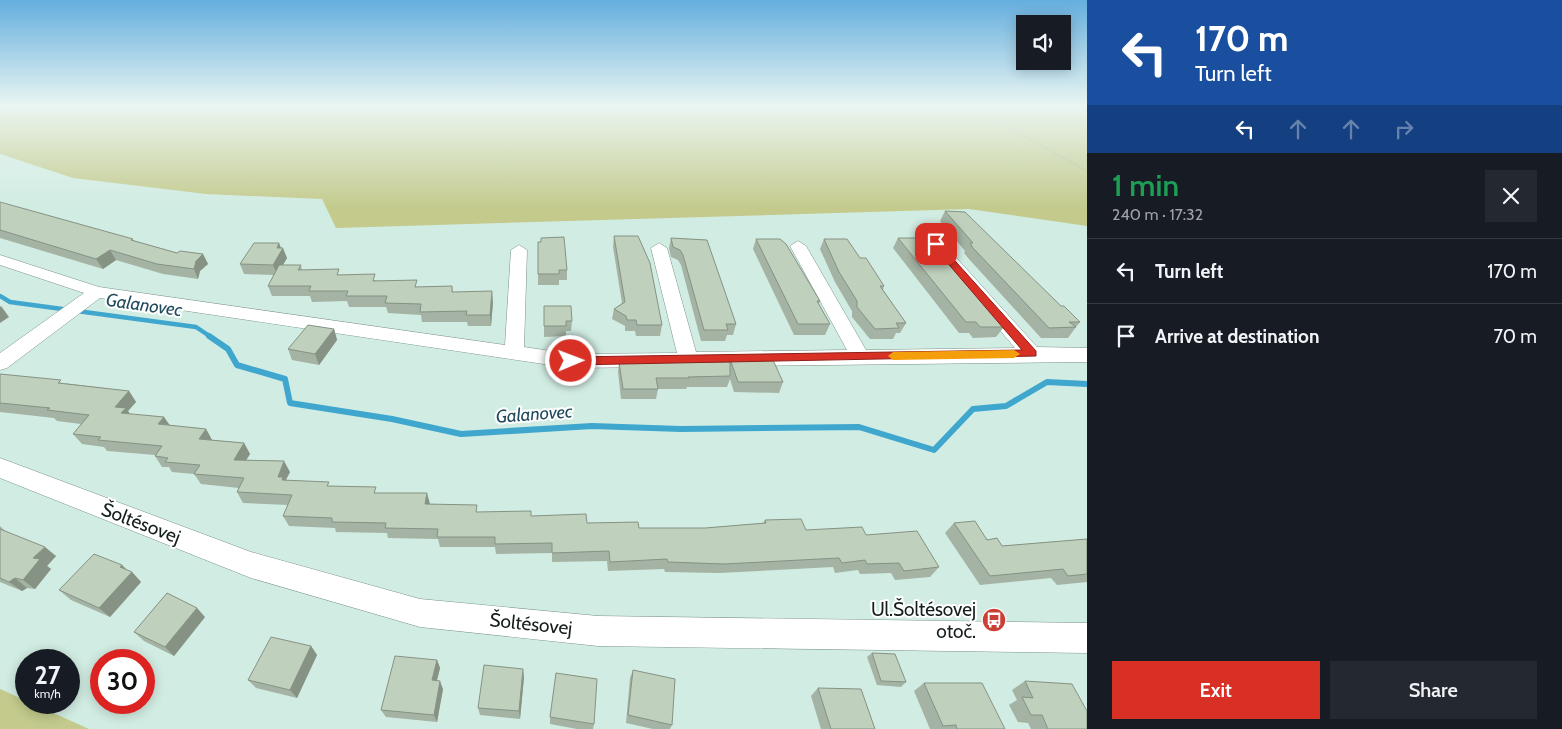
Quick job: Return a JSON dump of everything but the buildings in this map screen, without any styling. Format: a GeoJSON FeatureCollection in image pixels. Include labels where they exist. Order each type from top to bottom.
{"type":"FeatureCollection","features":[{"type":"Feature","properties":{"kind":"street"},"geometry":{"type":"LineString","coordinates":[[936,244],[1032,354]]}},
{"type":"Feature","properties":{"kind":"street"},"geometry":{"type":"LineString","coordinates":[[798,246],[860,356]]}},
{"type":"Feature","properties":{"kind":"street"},"geometry":{"type":"LineString","coordinates":[[659,248],[688,359]]}},
{"type":"Feature","properties":{"kind":"street"},"geometry":{"type":"LineString","coordinates":[[514,352],[519,250]]}},
{"type":"Feature","properties":{"kind":"street"},"geometry":{"type":"LineString","coordinates":[[0,260],[97,292],[571,361],[1032,354],[1087,356]]}},
{"type":"Feature","properties":{"kind":"street"},"geometry":{"type":"LineString","coordinates":[[0,363],[97,292]]}},
{"type":"Feature","properties":{"kind":"street","name":"Šoltésovej"},"geometry":{"type":"LineString","coordinates":[[0,468],[251,565],[420,613],[598,631],[1087,638]]}},
{"type":"Feature","properties":{"kind":"path"},"geometry":{"type":"LineString","coordinates":[[1031,140],[1087,171]]}},
{"type":"Feature","properties":{"kind":"green space"},"geometry":{"type":"Polygon","coordinates":[[[0,140],[1087,140],[1087,226],[969,209],[336,228],[322,199],[206,194],[73,178],[0,154],[0,140]]]}},
{"type":"Feature","properties":{"kind":"green space"},"geometry":{"type":"Polygon","coordinates":[[[0,689],[15,696],[15,714],[56,714],[89,729],[0,729],[0,689]]]}},
{"type":"Feature","properties":{"kind":"waterway","name":"Galanovec"},"geometry":{"type":"LineString","coordinates":[[0,296],[10,302],[196,327],[211,337]]}},
{"type":"Feature","properties":{"kind":"waterway","name":"Galanovec"},"geometry":{"type":"LineString","coordinates":[[209,336],[228,349],[237,365],[285,379],[290,403],[392,419],[461,434],[592,426],[681,429],[859,427],[934,450],[973,409],[1006,406],[1047,382],[1087,384]]}},
{"type":"Feature","properties":{"kind":"slow traffic"},"geometry":{"type":"LineString","coordinates":[[893,356],[1014,354]]}},
{"type":"Feature","properties":{"kind":"place","name":"Ul.Šoltésovej otoč."},"geometry":{"type":"Point","coordinates":[994,620]}},
{"type":"Feature","properties":{"kind":"route"},"geometry":{"type":"LineString","coordinates":[[571,361],[1032,354],[936,244]]}}]}
